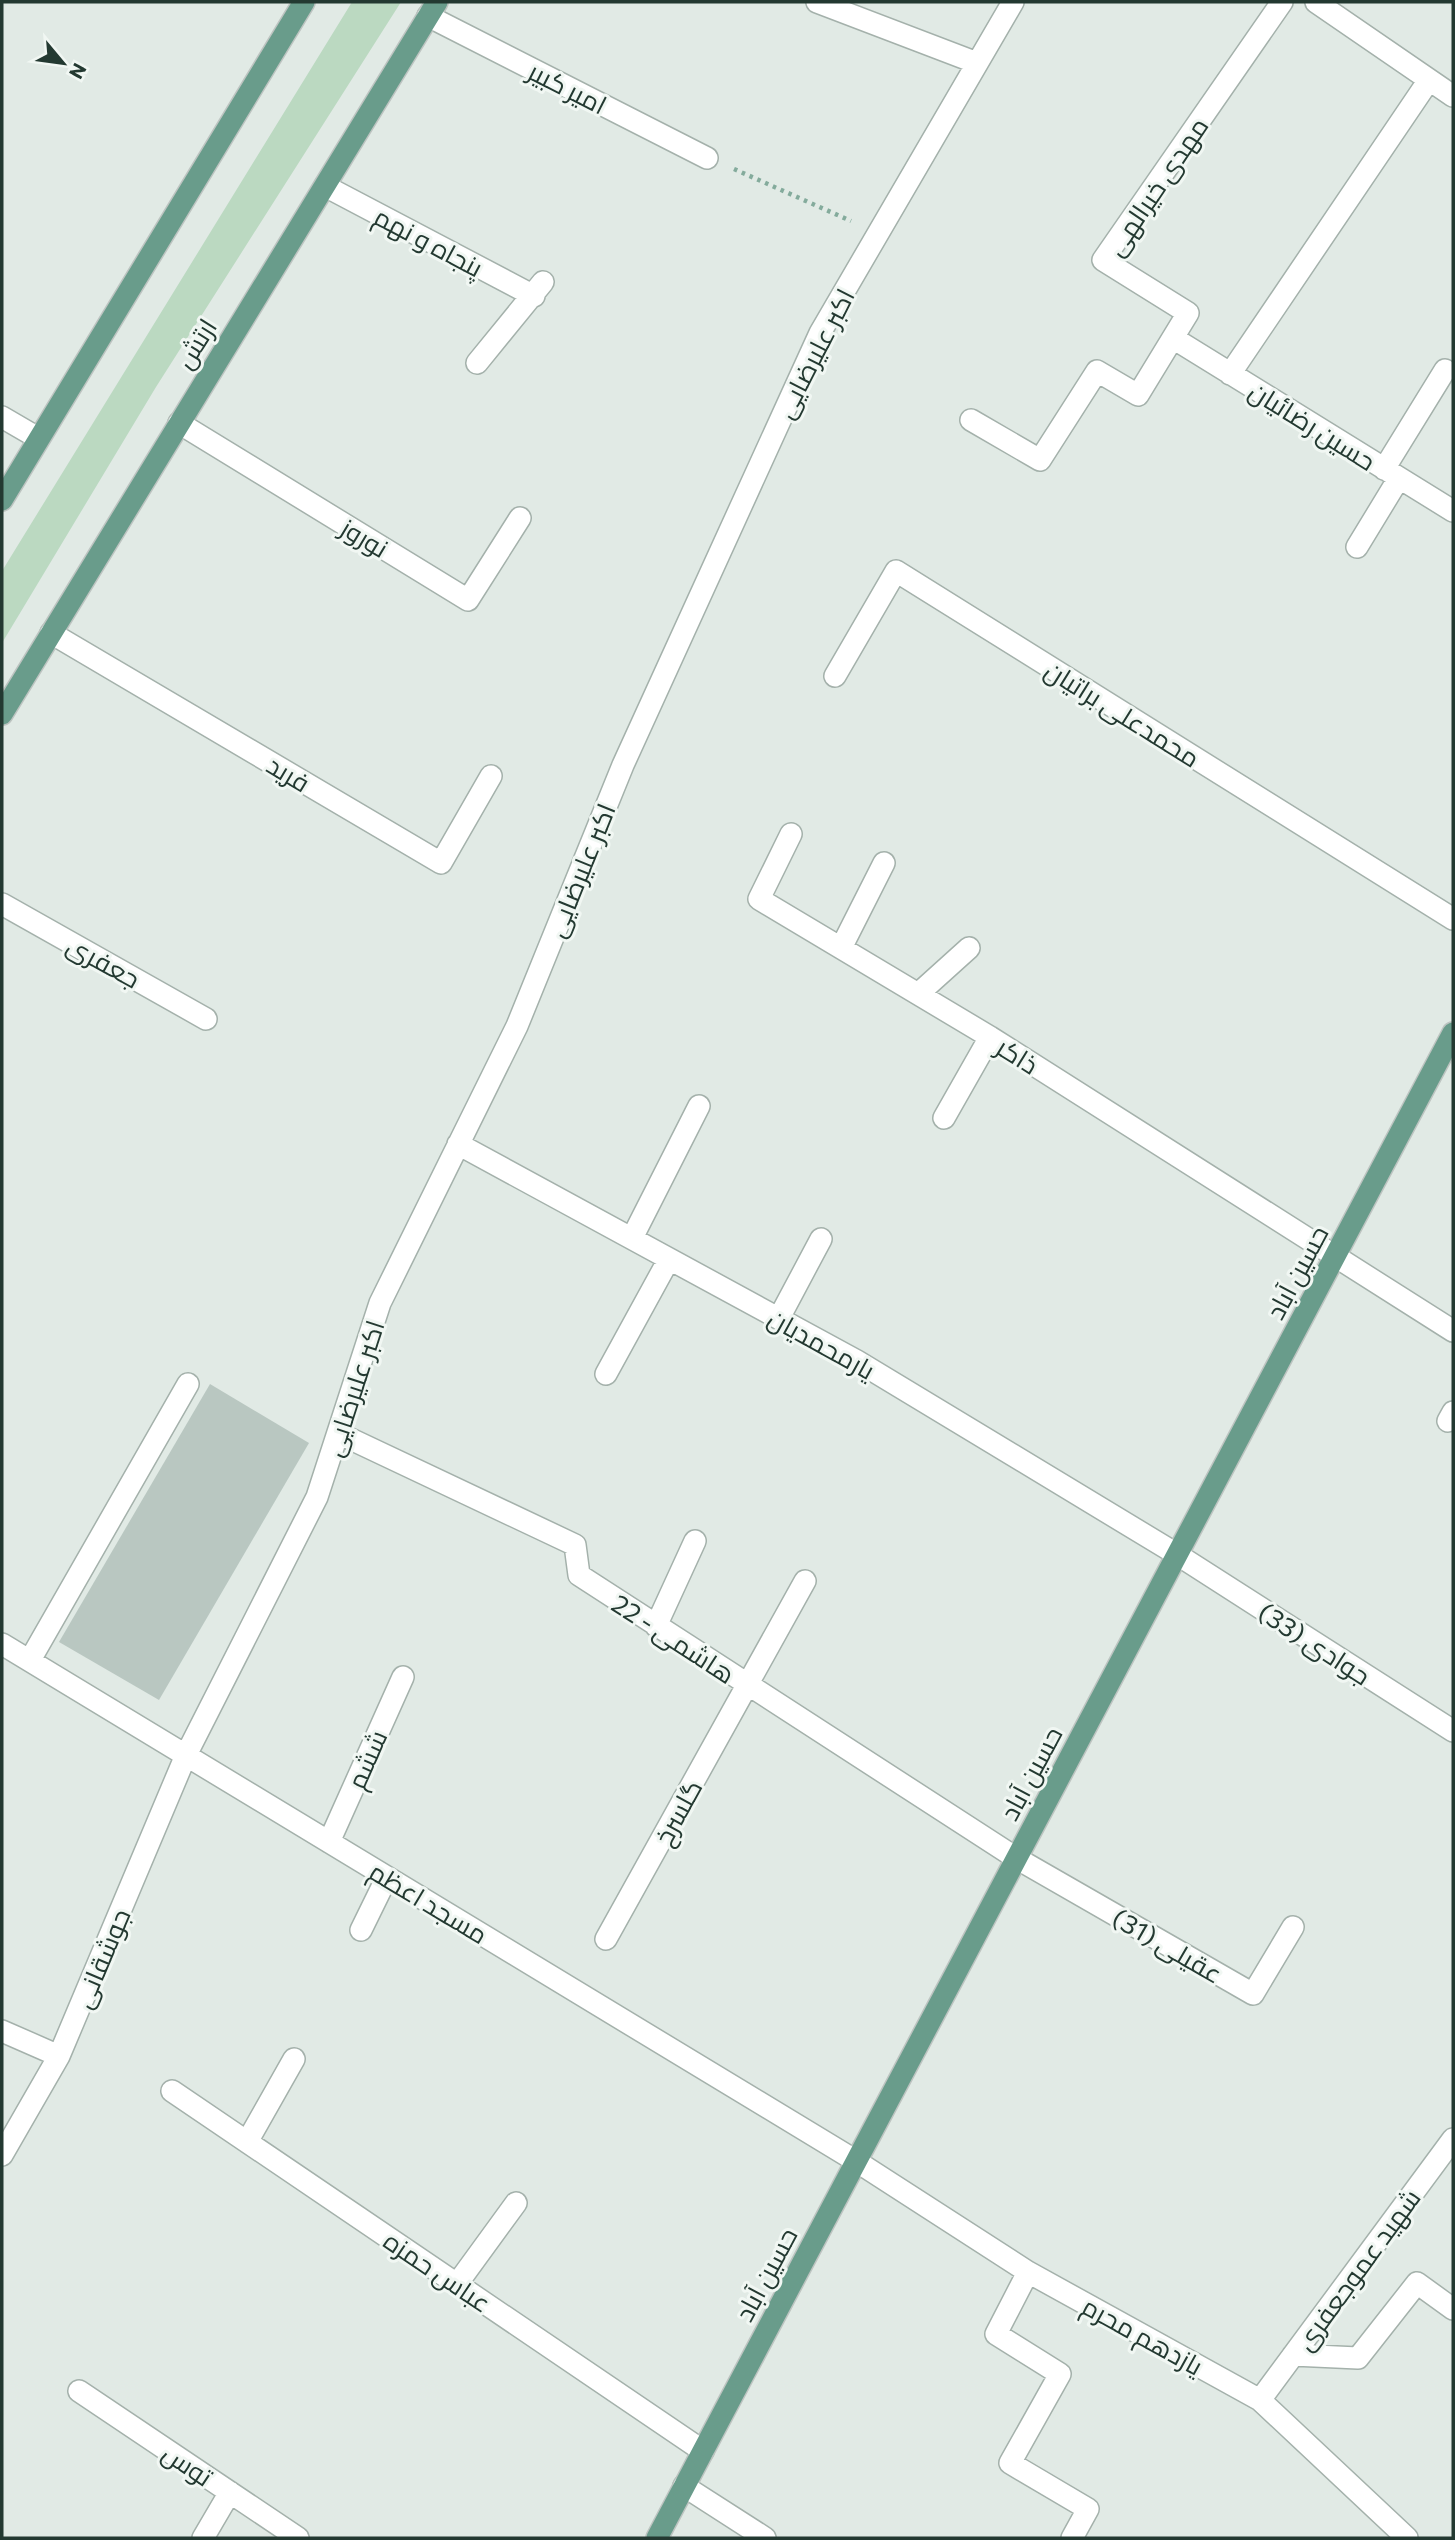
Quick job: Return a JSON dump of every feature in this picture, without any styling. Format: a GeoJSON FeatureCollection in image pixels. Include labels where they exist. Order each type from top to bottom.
{"type":"FeatureCollection","features":[{"type":"Feature","properties":{"kind":"main road"},"geometry":{"type":"LineString","coordinates":[[2,500],[304,2]]}},
{"type":"Feature","properties":{"kind":"main road","name":"ارتش"},"geometry":{"type":"LineString","coordinates":[[2,714],[433,9]]}},
{"type":"Feature","properties":{"kind":"main road","name":"حسین آباد"},"geometry":{"type":"LineString","coordinates":[[657,2538],[1453,1033]]}},
{"type":"Feature","properties":{"kind":"street","name":"اکبر علیرضایی"},"geometry":{"type":"LineString","coordinates":[[187,1755],[317,1497],[380,1303],[517,1026],[623,765],[808,359],[1013,2]]}},
{"type":"Feature","properties":{"kind":"street","name":"مهدی خیرالهی"},"geometry":{"type":"LineString","coordinates":[[971,421],[1040,460],[1097,371],[1138,395],[1188,313],[1103,260],[1282,2]]}},
{"type":"Feature","properties":{"kind":"street"},"geometry":{"type":"LineString","coordinates":[[1316,2],[1453,96]]}},
{"type":"Feature","properties":{"kind":"street"},"geometry":{"type":"LineString","coordinates":[[827,3],[977,63]]}},
{"type":"Feature","properties":{"kind":"street","name":"امیر کبیر"},"geometry":{"type":"LineString","coordinates":[[433,9],[707,158]]}},
{"type":"Feature","properties":{"kind":"street"},"geometry":{"type":"LineString","coordinates":[[1230,374],[1429,80]]}},
{"type":"Feature","properties":{"kind":"street","name":"پنجاه و نهم"},"geometry":{"type":"LineString","coordinates":[[325,186],[538,289],[477,363]]}},
{"type":"Feature","properties":{"kind":"street","name":"حسین رضائیان"},"geometry":{"type":"LineString","coordinates":[[1173,338],[1453,511]]}},
{"type":"Feature","properties":{"kind":"street"},"geometry":{"type":"LineString","coordinates":[[1357,547],[1445,370]]}},
{"type":"Feature","properties":{"kind":"street"},"geometry":{"type":"LineString","coordinates":[[2,417],[38,438]]}},
{"type":"Feature","properties":{"kind":"street","name":"نوروز"},"geometry":{"type":"LineString","coordinates":[[179,423],[468,600],[520,518]]}},
{"type":"Feature","properties":{"kind":"street","name":"محمدعلی براتیان"},"geometry":{"type":"LineString","coordinates":[[835,676],[896,571],[1453,919]]}},
{"type":"Feature","properties":{"kind":"street","name":"فرید"},"geometry":{"type":"LineString","coordinates":[[51,633],[441,863],[491,776]]}},
{"type":"Feature","properties":{"kind":"street","name":"ذاکر"},"geometry":{"type":"LineString","coordinates":[[791,834],[760,899],[990,1037],[1453,1331]]}},
{"type":"Feature","properties":{"kind":"street"},"geometry":{"type":"LineString","coordinates":[[841,948],[884,863]]}},
{"type":"Feature","properties":{"kind":"street","name":"جعفری"},"geometry":{"type":"LineString","coordinates":[[2,904],[206,1019]]}},
{"type":"Feature","properties":{"kind":"street"},"geometry":{"type":"LineString","coordinates":[[918,994],[969,948]]}},
{"type":"Feature","properties":{"kind":"street"},"geometry":{"type":"LineString","coordinates":[[944,1118],[990,1037]]}},
{"type":"Feature","properties":{"kind":"street"},"geometry":{"type":"LineString","coordinates":[[632,1238],[698,1106]]}},
{"type":"Feature","properties":{"kind":"street","name":"یارمحمدیان"},"geometry":{"type":"LineString","coordinates":[[458,1144],[857,1361],[1178,1555]]}},
{"type":"Feature","properties":{"kind":"street"},"geometry":{"type":"LineString","coordinates":[[779,1318],[821,1239]]}},
{"type":"Feature","properties":{"kind":"street"},"geometry":{"type":"LineString","coordinates":[[606,1374],[669,1259]]}},
{"type":"Feature","properties":{"kind":"street"},"geometry":{"type":"LineString","coordinates":[[30,1660],[188,1384]]}},
{"type":"Feature","properties":{"kind":"street","name":"هاشمی - 22"},"geometry":{"type":"LineString","coordinates":[[338,1433],[575,1545],[579,1575],[1016,1858]]}},
{"type":"Feature","properties":{"kind":"street"},"geometry":{"type":"LineString","coordinates":[[656,1626],[695,1541]]}},
{"type":"Feature","properties":{"kind":"street","name":"جوادی (33)"},"geometry":{"type":"LineString","coordinates":[[1178,1555],[1453,1731]]}},
{"type":"Feature","properties":{"kind":"street","name":"گلسرخ"},"geometry":{"type":"LineString","coordinates":[[606,1939],[805,1581]]}},
{"type":"Feature","properties":{"kind":"street","name":"مسجد اعظم"},"geometry":{"type":"LineString","coordinates":[[2,1644],[856,2161]]}},
{"type":"Feature","properties":{"kind":"street","name":"ششم"},"geometry":{"type":"LineString","coordinates":[[330,1842],[403,1677]]}},
{"type":"Feature","properties":{"kind":"street","name":"جوشقانی"},"geometry":{"type":"LineString","coordinates":[[2,2155],[59,2056],[187,1755]]}},
{"type":"Feature","properties":{"kind":"street","name":"عقیلی (31)"},"geometry":{"type":"LineString","coordinates":[[1016,1858],[1253,1994],[1293,1927]]}},
{"type":"Feature","properties":{"kind":"street"},"geometry":{"type":"LineString","coordinates":[[361,1930],[387,1877]]}},
{"type":"Feature","properties":{"kind":"street"},"geometry":{"type":"LineString","coordinates":[[2,2031],[59,2056]]}},
{"type":"Feature","properties":{"kind":"street"},"geometry":{"type":"LineString","coordinates":[[247,2142],[294,2059]]}},
{"type":"Feature","properties":{"kind":"street","name":"عباس حمزه"},"geometry":{"type":"LineString","coordinates":[[172,2091],[703,2451]]}},
{"type":"Feature","properties":{"kind":"street","name":"شهید عموجعفری"},"geometry":{"type":"LineString","coordinates":[[1260,2400],[1453,2139]]}},
{"type":"Feature","properties":{"kind":"street","name":"یازدهم محرم"},"geometry":{"type":"LineString","coordinates":[[856,2161],[1028,2272],[1260,2400],[1407,2538]]}},
{"type":"Feature","properties":{"kind":"street"},"geometry":{"type":"LineString","coordinates":[[457,2284],[516,2203]]}},
{"type":"Feature","properties":{"kind":"street"},"geometry":{"type":"LineString","coordinates":[[1028,2272],[996,2333],[1060,2374],[1010,2463],[1088,2509],[1072,2538]]}},
{"type":"Feature","properties":{"kind":"street"},"geometry":{"type":"LineString","coordinates":[[1293,2355],[1358,2358],[1417,2284],[1453,2309]]}},
{"type":"Feature","properties":{"kind":"street","name":"توس"},"geometry":{"type":"LineString","coordinates":[[79,2391],[298,2538]]}},
{"type":"Feature","properties":{"kind":"street"},"geometry":{"type":"LineString","coordinates":[[684,2486],[765,2538]]}},
{"type":"Feature","properties":{"kind":"street"},"geometry":{"type":"LineString","coordinates":[[203,2538],[230,2492]]}},
{"type":"Feature","properties":{"kind":"path"},"geometry":{"type":"LineString","coordinates":[[707,158],[878,233]]}},
{"type":"Feature","properties":{"kind":"green space"},"geometry":{"type":"Polygon","coordinates":[[[352,2],[401,2],[156,387],[2,643],[2,571],[352,2]]]}},
{"type":"Feature","properties":{"kind":"building"},"geometry":{"type":"Polygon","coordinates":[[[210,1384],[309,1443],[159,1700],[59,1642],[210,1384]]]}}]}
